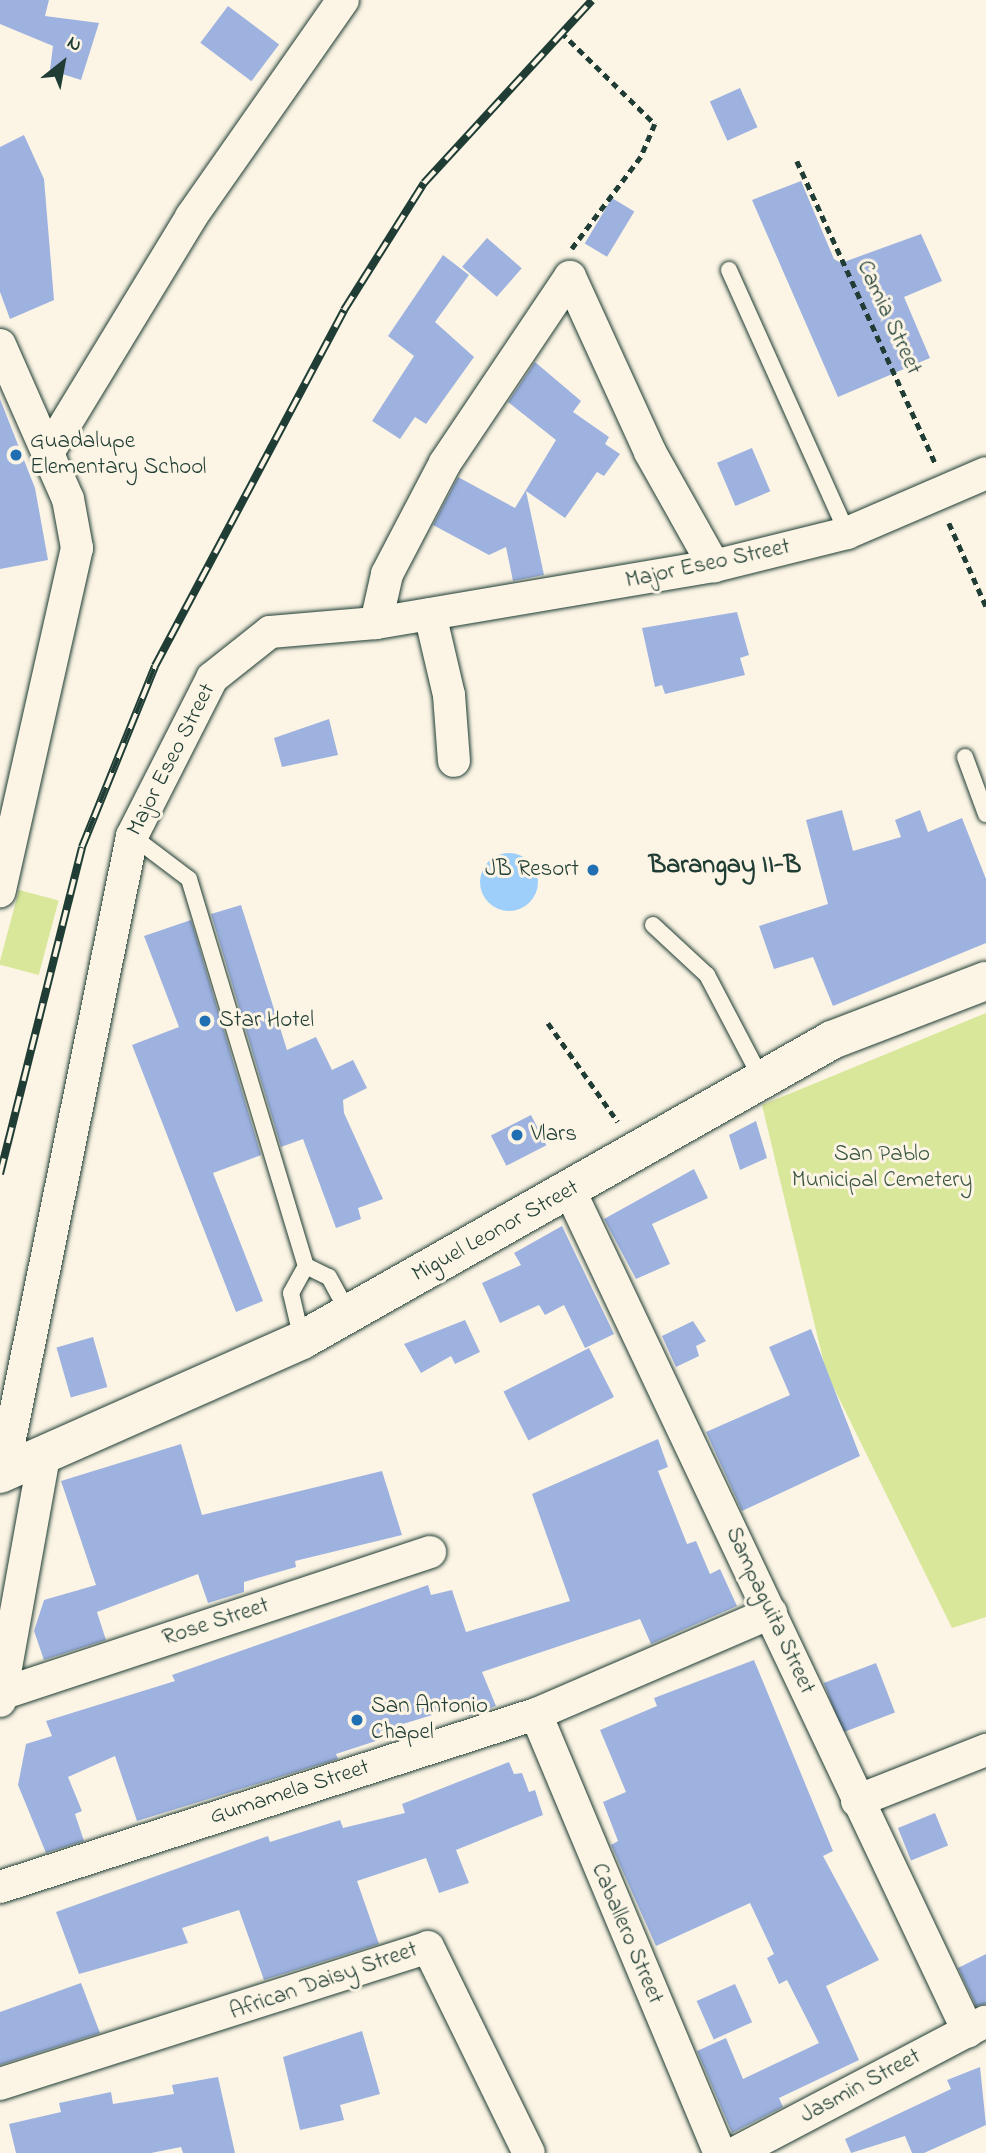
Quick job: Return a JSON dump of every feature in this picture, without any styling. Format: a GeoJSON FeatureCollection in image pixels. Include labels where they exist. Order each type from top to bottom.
{"type":"FeatureCollection","features":[{"type":"Feature","properties":{"kind":"street"},"geometry":{"type":"LineString","coordinates":[[49,452],[191,217],[343,0]]}},
{"type":"Feature","properties":{"kind":"street"},"geometry":{"type":"LineString","coordinates":[[570,277],[650,452],[714,566]]}},
{"type":"Feature","properties":{"kind":"street"},"geometry":{"type":"LineString","coordinates":[[376,623],[387,574],[445,463],[570,277]]}},
{"type":"Feature","properties":{"kind":"street"},"geometry":{"type":"LineString","coordinates":[[0,345],[68,499],[77,548],[0,891]]}},
{"type":"Feature","properties":{"kind":"street","name":"Major Eseo Street"},"geometry":{"type":"LineString","coordinates":[[1,1473],[132,836],[212,678],[270,632],[376,623],[714,566],[847,533],[986,473]]}},
{"type":"Feature","properties":{"kind":"street"},"geometry":{"type":"LineString","coordinates":[[430,614],[449,695],[454,761]]}},
{"type":"Feature","properties":{"kind":"street","name":"Miguel Leonor Street"},"geometry":{"type":"LineString","coordinates":[[1,1473],[302,1340],[570,1191],[760,1076],[832,1040],[986,981]]}},
{"type":"Feature","properties":{"kind":"street","name":"Sampaguita Street"},"geometry":{"type":"LineString","coordinates":[[570,1191],[857,1801],[977,2027]]}},
{"type":"Feature","properties":{"kind":"street"},"geometry":{"type":"LineString","coordinates":[[1,1697],[44,1456]]}},
{"type":"Feature","properties":{"kind":"street","name":"Rose Street"},"geometry":{"type":"LineString","coordinates":[[1,1697],[430,1552]]}},
{"type":"Feature","properties":{"kind":"street","name":"Gumamela Street"},"geometry":{"type":"LineString","coordinates":[[0,1887],[536,1714],[771,1614]]}},
{"type":"Feature","properties":{"kind":"street","name":"Caballero Street"},"geometry":{"type":"LineString","coordinates":[[536,1714],[720,2153]]}},
{"type":"Feature","properties":{"kind":"street"},"geometry":{"type":"LineString","coordinates":[[857,1801],[986,1750]]}},
{"type":"Feature","properties":{"kind":"street","name":"African Daisy Street"},"geometry":{"type":"LineString","coordinates":[[0,2084],[428,1947],[529,2153]]}},
{"type":"Feature","properties":{"kind":"street","name":"Jasmin Street"},"geometry":{"type":"LineString","coordinates":[[735,2153],[977,2027]]}},
{"type":"Feature","properties":{"kind":"lane"},"geometry":{"type":"LineString","coordinates":[[729,270],[847,533]]}},
{"type":"Feature","properties":{"kind":"lane"},"geometry":{"type":"LineString","coordinates":[[965,757],[986,814]]}},
{"type":"Feature","properties":{"kind":"lane"},"geometry":{"type":"LineString","coordinates":[[132,836],[189,879],[306,1266],[291,1293],[302,1340]]}},
{"type":"Feature","properties":{"kind":"lane"},"geometry":{"type":"LineString","coordinates":[[653,925],[707,975],[760,1076]]}},
{"type":"Feature","properties":{"kind":"lane"},"geometry":{"type":"LineString","coordinates":[[306,1266],[330,1277],[349,1314]]}},
{"type":"Feature","properties":{"kind":"path"},"geometry":{"type":"LineString","coordinates":[[561,32],[655,124],[641,157],[573,245],[570,277]]}},
{"type":"Feature","properties":{"kind":"path","name":"Camia Street"},"geometry":{"type":"LineString","coordinates":[[797,161],[941,491],[986,606]]}},
{"type":"Feature","properties":{"kind":"path"},"geometry":{"type":"LineString","coordinates":[[548,1023],[638,1151]]}},
{"type":"Feature","properties":{"kind":"green space"},"geometry":{"type":"Polygon","coordinates":[[[19,890],[59,901],[39,975],[0,965],[19,890]]]}},
{"type":"Feature","properties":{"kind":"green space","name":"San Pablo Municipal Cemetery"},"geometry":{"type":"Polygon","coordinates":[[[986,1013],[986,1617],[952,1628],[826,1372],[762,1105],[986,1013]]]}},
{"type":"Feature","properties":{"kind":"water"},"geometry":{"type":"Polygon","coordinates":[[[503,853],[515,853],[525,857],[534,866],[538,888],[530,903],[515,911],[503,911],[493,907],[484,898],[480,888],[480,876],[484,866],[493,857],[503,853]]]}},
{"type":"Feature","properties":{"kind":"building"},"geometry":{"type":"Polygon","coordinates":[[[0,0],[49,0],[45,16],[99,23],[81,80],[50,70],[53,46],[0,24],[0,0]]]}},
{"type":"Feature","properties":{"kind":"building"},"geometry":{"type":"Polygon","coordinates":[[[228,6],[279,45],[251,81],[200,43],[228,6]]]}},
{"type":"Feature","properties":{"kind":"building"},"geometry":{"type":"Polygon","coordinates":[[[740,88],[757,127],[727,141],[710,101],[740,88]]]}},
{"type":"Feature","properties":{"kind":"building"},"geometry":{"type":"Polygon","coordinates":[[[24,135],[44,179],[54,300],[10,319],[0,292],[0,147],[24,135]]]}},
{"type":"Feature","properties":{"kind":"building"},"geometry":{"type":"Polygon","coordinates":[[[801,181],[834,259],[841,263],[921,234],[942,281],[904,297],[930,358],[838,397],[752,200],[801,181]]]}},
{"type":"Feature","properties":{"kind":"building"},"geometry":{"type":"Polygon","coordinates":[[[612,198],[634,211],[607,257],[585,243],[612,198]]]}},
{"type":"Feature","properties":{"kind":"building"},"geometry":{"type":"Polygon","coordinates":[[[487,238],[522,268],[497,297],[462,267],[487,238]]]}},
{"type":"Feature","properties":{"kind":"building"},"geometry":{"type":"Polygon","coordinates":[[[443,255],[469,275],[435,322],[474,357],[426,424],[415,417],[400,439],[372,421],[414,356],[388,336],[443,255]]]}},
{"type":"Feature","properties":{"kind":"building"},"geometry":{"type":"Polygon","coordinates":[[[535,362],[581,401],[573,412],[609,437],[605,444],[620,454],[604,476],[597,472],[565,518],[526,491],[544,575],[513,581],[506,547],[489,555],[433,525],[458,477],[515,508],[556,440],[508,402],[535,362]]]}},
{"type":"Feature","properties":{"kind":"building","name":"Guadalupe Elementary School"},"geometry":{"type":"Polygon","coordinates":[[[0,399],[35,488],[48,560],[0,569],[0,399]]]}},
{"type":"Feature","properties":{"kind":"building"},"geometry":{"type":"Polygon","coordinates":[[[752,448],[770,491],[735,506],[717,463],[752,448]]]}},
{"type":"Feature","properties":{"kind":"building"},"geometry":{"type":"Polygon","coordinates":[[[737,612],[749,655],[740,658],[745,675],[665,694],[662,685],[655,687],[642,628],[737,612]]]}},
{"type":"Feature","properties":{"kind":"building"},"geometry":{"type":"Polygon","coordinates":[[[329,719],[338,755],[282,767],[274,738],[329,719]]]}},
{"type":"Feature","properties":{"kind":"building"},"geometry":{"type":"Polygon","coordinates":[[[842,810],[853,851],[901,837],[895,820],[920,810],[928,832],[962,818],[986,879],[986,943],[833,1006],[813,957],[774,969],[759,926],[828,904],[806,820],[842,810]]]}},
{"type":"Feature","properties":{"kind":"building"},"geometry":{"type":"Polygon","coordinates":[[[241,905],[287,1050],[316,1037],[332,1070],[353,1060],[367,1088],[343,1100],[344,1113],[383,1199],[358,1208],[361,1219],[336,1228],[303,1139],[281,1147],[211,914],[241,905]]]}},
{"type":"Feature","properties":{"kind":"building"},"geometry":{"type":"Polygon","coordinates":[[[191,920],[261,1155],[213,1173],[263,1301],[236,1312],[132,1045],[179,1027],[144,936],[191,920]]]}},
{"type":"Feature","properties":{"kind":"building"},"geometry":{"type":"Polygon","coordinates":[[[531,1115],[546,1145],[506,1166],[491,1135],[531,1115]]]}},
{"type":"Feature","properties":{"kind":"building"},"geometry":{"type":"Polygon","coordinates":[[[756,1121],[767,1158],[740,1170],[729,1135],[756,1121]]]}},
{"type":"Feature","properties":{"kind":"building"},"geometry":{"type":"Polygon","coordinates":[[[694,1169],[708,1198],[652,1224],[670,1264],[636,1279],[604,1219],[694,1169]]]}},
{"type":"Feature","properties":{"kind":"building"},"geometry":{"type":"Polygon","coordinates":[[[562,1226],[614,1334],[585,1348],[564,1305],[545,1315],[539,1305],[500,1323],[482,1283],[521,1265],[514,1253],[562,1226]]]}},
{"type":"Feature","properties":{"kind":"building"},"geometry":{"type":"Polygon","coordinates":[[[465,1320],[480,1352],[455,1364],[451,1356],[421,1373],[404,1344],[465,1320]]]}},
{"type":"Feature","properties":{"kind":"building"},"geometry":{"type":"Polygon","coordinates":[[[693,1321],[706,1341],[696,1346],[699,1356],[676,1367],[662,1336],[693,1321]]]}},
{"type":"Feature","properties":{"kind":"building"},"geometry":{"type":"Polygon","coordinates":[[[811,1329],[860,1456],[742,1511],[706,1432],[790,1395],[769,1347],[811,1329]]]}},
{"type":"Feature","properties":{"kind":"building"},"geometry":{"type":"Polygon","coordinates":[[[93,1337],[107,1387],[71,1397],[56,1347],[93,1337]]]}},
{"type":"Feature","properties":{"kind":"building"},"geometry":{"type":"Polygon","coordinates":[[[589,1348],[614,1397],[528,1441],[503,1392],[589,1348]]]}},
{"type":"Feature","properties":{"kind":"building"},"geometry":{"type":"Polygon","coordinates":[[[658,1439],[668,1467],[658,1471],[687,1544],[696,1541],[710,1574],[720,1569],[737,1606],[651,1644],[640,1619],[482,1672],[496,1706],[469,1716],[465,1705],[380,1731],[382,1739],[336,1754],[338,1759],[137,1821],[115,1756],[68,1777],[82,1811],[75,1814],[84,1841],[46,1853],[18,1785],[26,1744],[52,1736],[46,1721],[175,1681],[172,1675],[428,1585],[431,1595],[452,1590],[466,1632],[570,1601],[532,1494],[658,1439]]]}},
{"type":"Feature","properties":{"kind":"building"},"geometry":{"type":"Polygon","coordinates":[[[181,1444],[202,1515],[382,1471],[402,1535],[295,1561],[296,1567],[244,1582],[244,1592],[208,1603],[198,1574],[97,1612],[106,1640],[44,1660],[34,1631],[44,1600],[96,1585],[61,1481],[181,1444]]]}},
{"type":"Feature","properties":{"kind":"building"},"geometry":{"type":"Polygon","coordinates":[[[754,1660],[833,1851],[823,1856],[879,1960],[826,1986],[859,2060],[779,2098],[783,2107],[732,2133],[697,2051],[726,2038],[743,2079],[819,2043],[787,1980],[779,1984],[767,1958],[774,1954],[750,1903],[656,1946],[611,1845],[618,1841],[603,1802],[626,1792],[600,1730],[657,1706],[654,1698],[754,1660]]]}},
{"type":"Feature","properties":{"kind":"building"},"geometry":{"type":"Polygon","coordinates":[[[876,1663],[895,1712],[843,1733],[824,1683],[876,1663]]]}},
{"type":"Feature","properties":{"kind":"building"},"geometry":{"type":"Polygon","coordinates":[[[509,1762],[514,1774],[522,1773],[529,1792],[535,1790],[543,1815],[456,1850],[469,1883],[439,1893],[426,1858],[357,1881],[379,1944],[264,1980],[239,1910],[182,1928],[188,1943],[79,1974],[56,1912],[268,1836],[270,1842],[340,1820],[343,1828],[405,1813],[402,1804],[509,1762]]]}},
{"type":"Feature","properties":{"kind":"building"},"geometry":{"type":"Polygon","coordinates":[[[935,1813],[948,1845],[911,1860],[898,1828],[935,1813]]]}},
{"type":"Feature","properties":{"kind":"building"},"geometry":{"type":"Polygon","coordinates":[[[986,1954],[986,2004],[976,2006],[958,1968],[986,1954]]]}},
{"type":"Feature","properties":{"kind":"building"},"geometry":{"type":"Polygon","coordinates":[[[81,1983],[100,2033],[0,2065],[0,2012],[81,1983]]]}},
{"type":"Feature","properties":{"kind":"building"},"geometry":{"type":"Polygon","coordinates":[[[735,1984],[752,2022],[714,2039],[697,2001],[735,1984]]]}},
{"type":"Feature","properties":{"kind":"building"},"geometry":{"type":"Polygon","coordinates":[[[362,2031],[380,2094],[340,2105],[344,2120],[300,2130],[283,2057],[362,2031]]]}},
{"type":"Feature","properties":{"kind":"building"},"geometry":{"type":"Polygon","coordinates":[[[980,2067],[986,2125],[924,2153],[912,2153],[905,2136],[851,2153],[845,2139],[951,2089],[947,2080],[980,2067]]]}},
{"type":"Feature","properties":{"kind":"building"},"geometry":{"type":"Polygon","coordinates":[[[218,2077],[235,2153],[183,2153],[181,2147],[151,2153],[16,2153],[9,2124],[61,2112],[59,2103],[111,2092],[113,2104],[174,2094],[172,2085],[218,2077]]]}},
{"type":"Feature","properties":{"kind":"railway"},"geometry":{"type":"LineString","coordinates":[[0,1174],[82,847],[155,666],[344,310],[424,183],[592,0]]}},
{"type":"Feature","properties":{"kind":"place","name":"Guadalupe Elementary School"},"geometry":{"type":"Point","coordinates":[16,455]}},
{"type":"Feature","properties":{"kind":"place","name":"JB Resort"},"geometry":{"type":"Point","coordinates":[593,870]}},
{"type":"Feature","properties":{"kind":"place","name":"Star Hotel"},"geometry":{"type":"Point","coordinates":[205,1021]}},
{"type":"Feature","properties":{"kind":"place","name":"Vlars"},"geometry":{"type":"Point","coordinates":[517,1135]}},
{"type":"Feature","properties":{"kind":"place","name":"San Antonio Chapel"},"geometry":{"type":"Point","coordinates":[357,1720]}},
{"type":"Feature","properties":{"kind":"district","name":"Barangay II-B"},"geometry":{"type":"Point","coordinates":[725,867]}}]}
